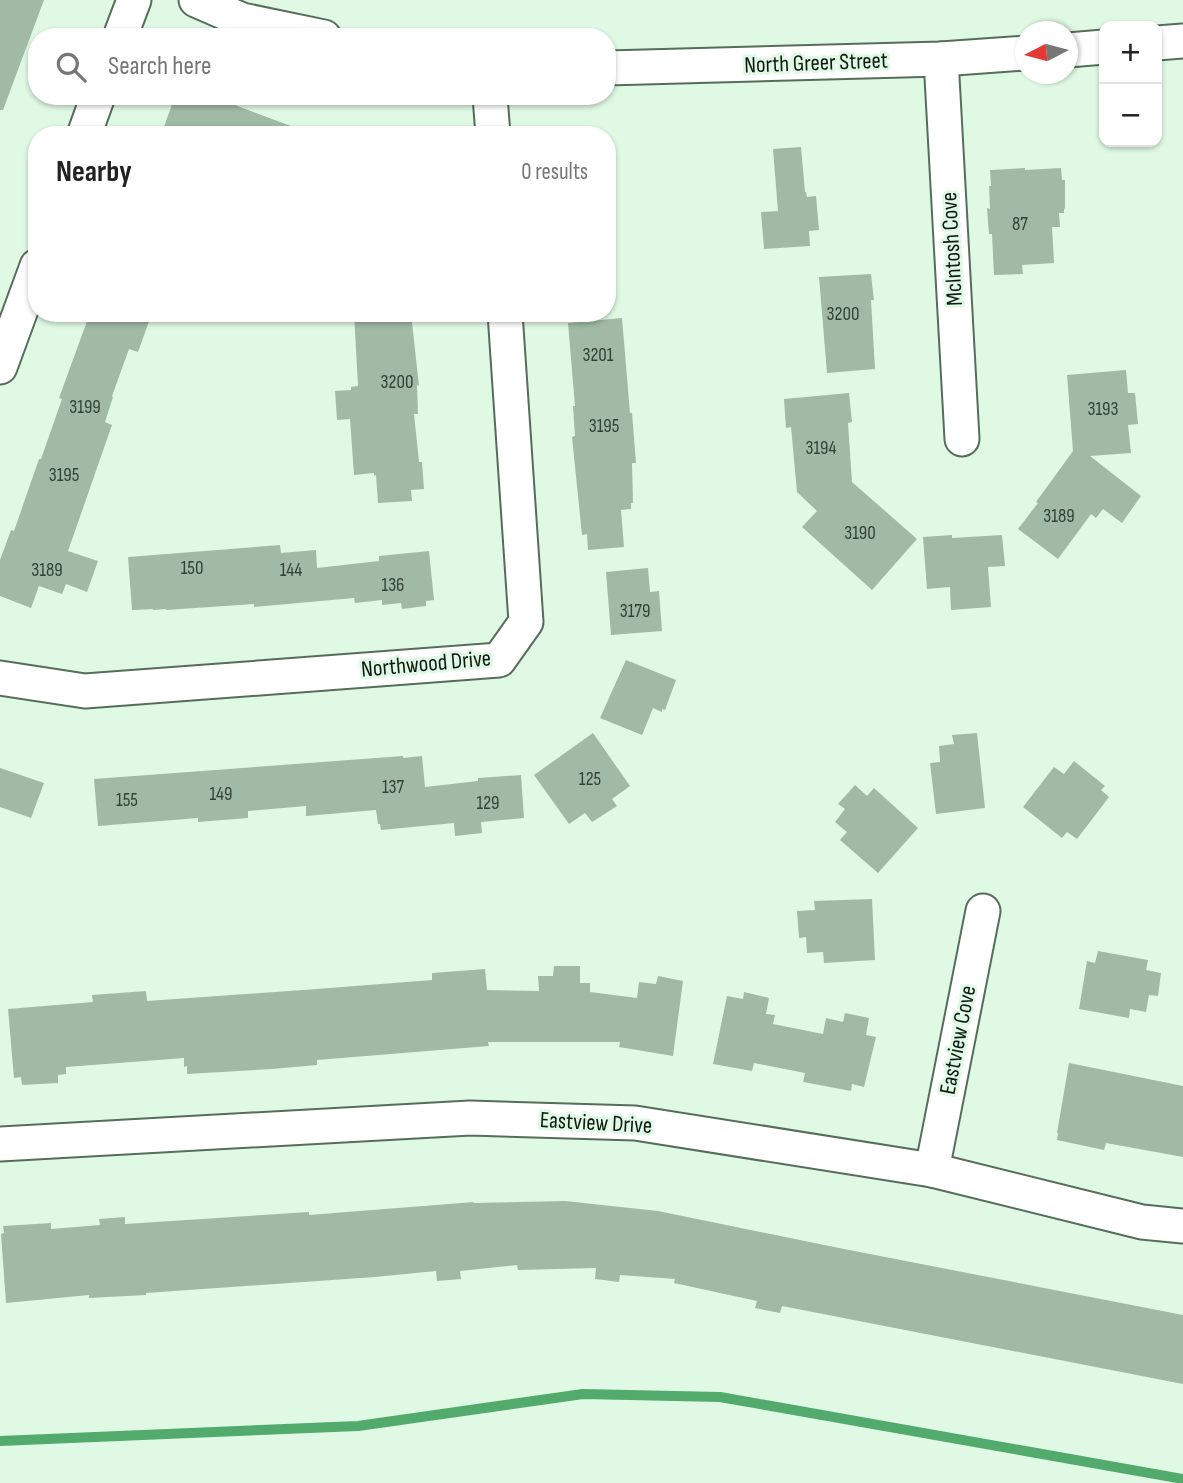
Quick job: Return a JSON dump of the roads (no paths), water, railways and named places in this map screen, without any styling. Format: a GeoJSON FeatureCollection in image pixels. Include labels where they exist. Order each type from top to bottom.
{"type":"FeatureCollection","features":[{"type":"Feature","properties":{"kind":"street"},"geometry":{"type":"LineString","coordinates":[[123,28],[134,0]]}},
{"type":"Feature","properties":{"kind":"street"},"geometry":{"type":"LineString","coordinates":[[196,0],[242,20],[281,28]]}},
{"type":"Feature","properties":{"kind":"street"},"geometry":{"type":"LineString","coordinates":[[1162,43],[1183,41]]}},
{"type":"Feature","properties":{"kind":"street"},"geometry":{"type":"LineString","coordinates":[[1078,49],[1099,47]]}},
{"type":"Feature","properties":{"kind":"street","name":"North Greer Street"},"geometry":{"type":"LineString","coordinates":[[616,68],[941,60],[1015,54]]}},
{"type":"Feature","properties":{"kind":"street","name":"McIntosh Cove"},"geometry":{"type":"LineString","coordinates":[[941,60],[962,439]]}},
{"type":"Feature","properties":{"kind":"street"},"geometry":{"type":"LineString","coordinates":[[88,126],[96,105]]}},
{"type":"Feature","properties":{"kind":"street"},"geometry":{"type":"LineString","coordinates":[[491,105],[492,126]]}},
{"type":"Feature","properties":{"kind":"street"},"geometry":{"type":"LineString","coordinates":[[0,367],[28,291]]}},
{"type":"Feature","properties":{"kind":"street","name":"Northwood Drive"},"geometry":{"type":"LineString","coordinates":[[0,678],[85,691],[499,660],[526,622],[506,322]]}},
{"type":"Feature","properties":{"kind":"street","name":"Eastview Cove"},"geometry":{"type":"LineString","coordinates":[[932,1170],[983,911]]}},
{"type":"Feature","properties":{"kind":"street","name":"Eastview Drive"},"geometry":{"type":"LineString","coordinates":[[0,1144],[470,1118],[635,1123],[932,1170],[1142,1222],[1183,1226]]}},
{"type":"Feature","properties":{"kind":"waterway"},"geometry":{"type":"LineString","coordinates":[[0,1441],[358,1426],[583,1394],[720,1397],[1183,1479]]}}]}
